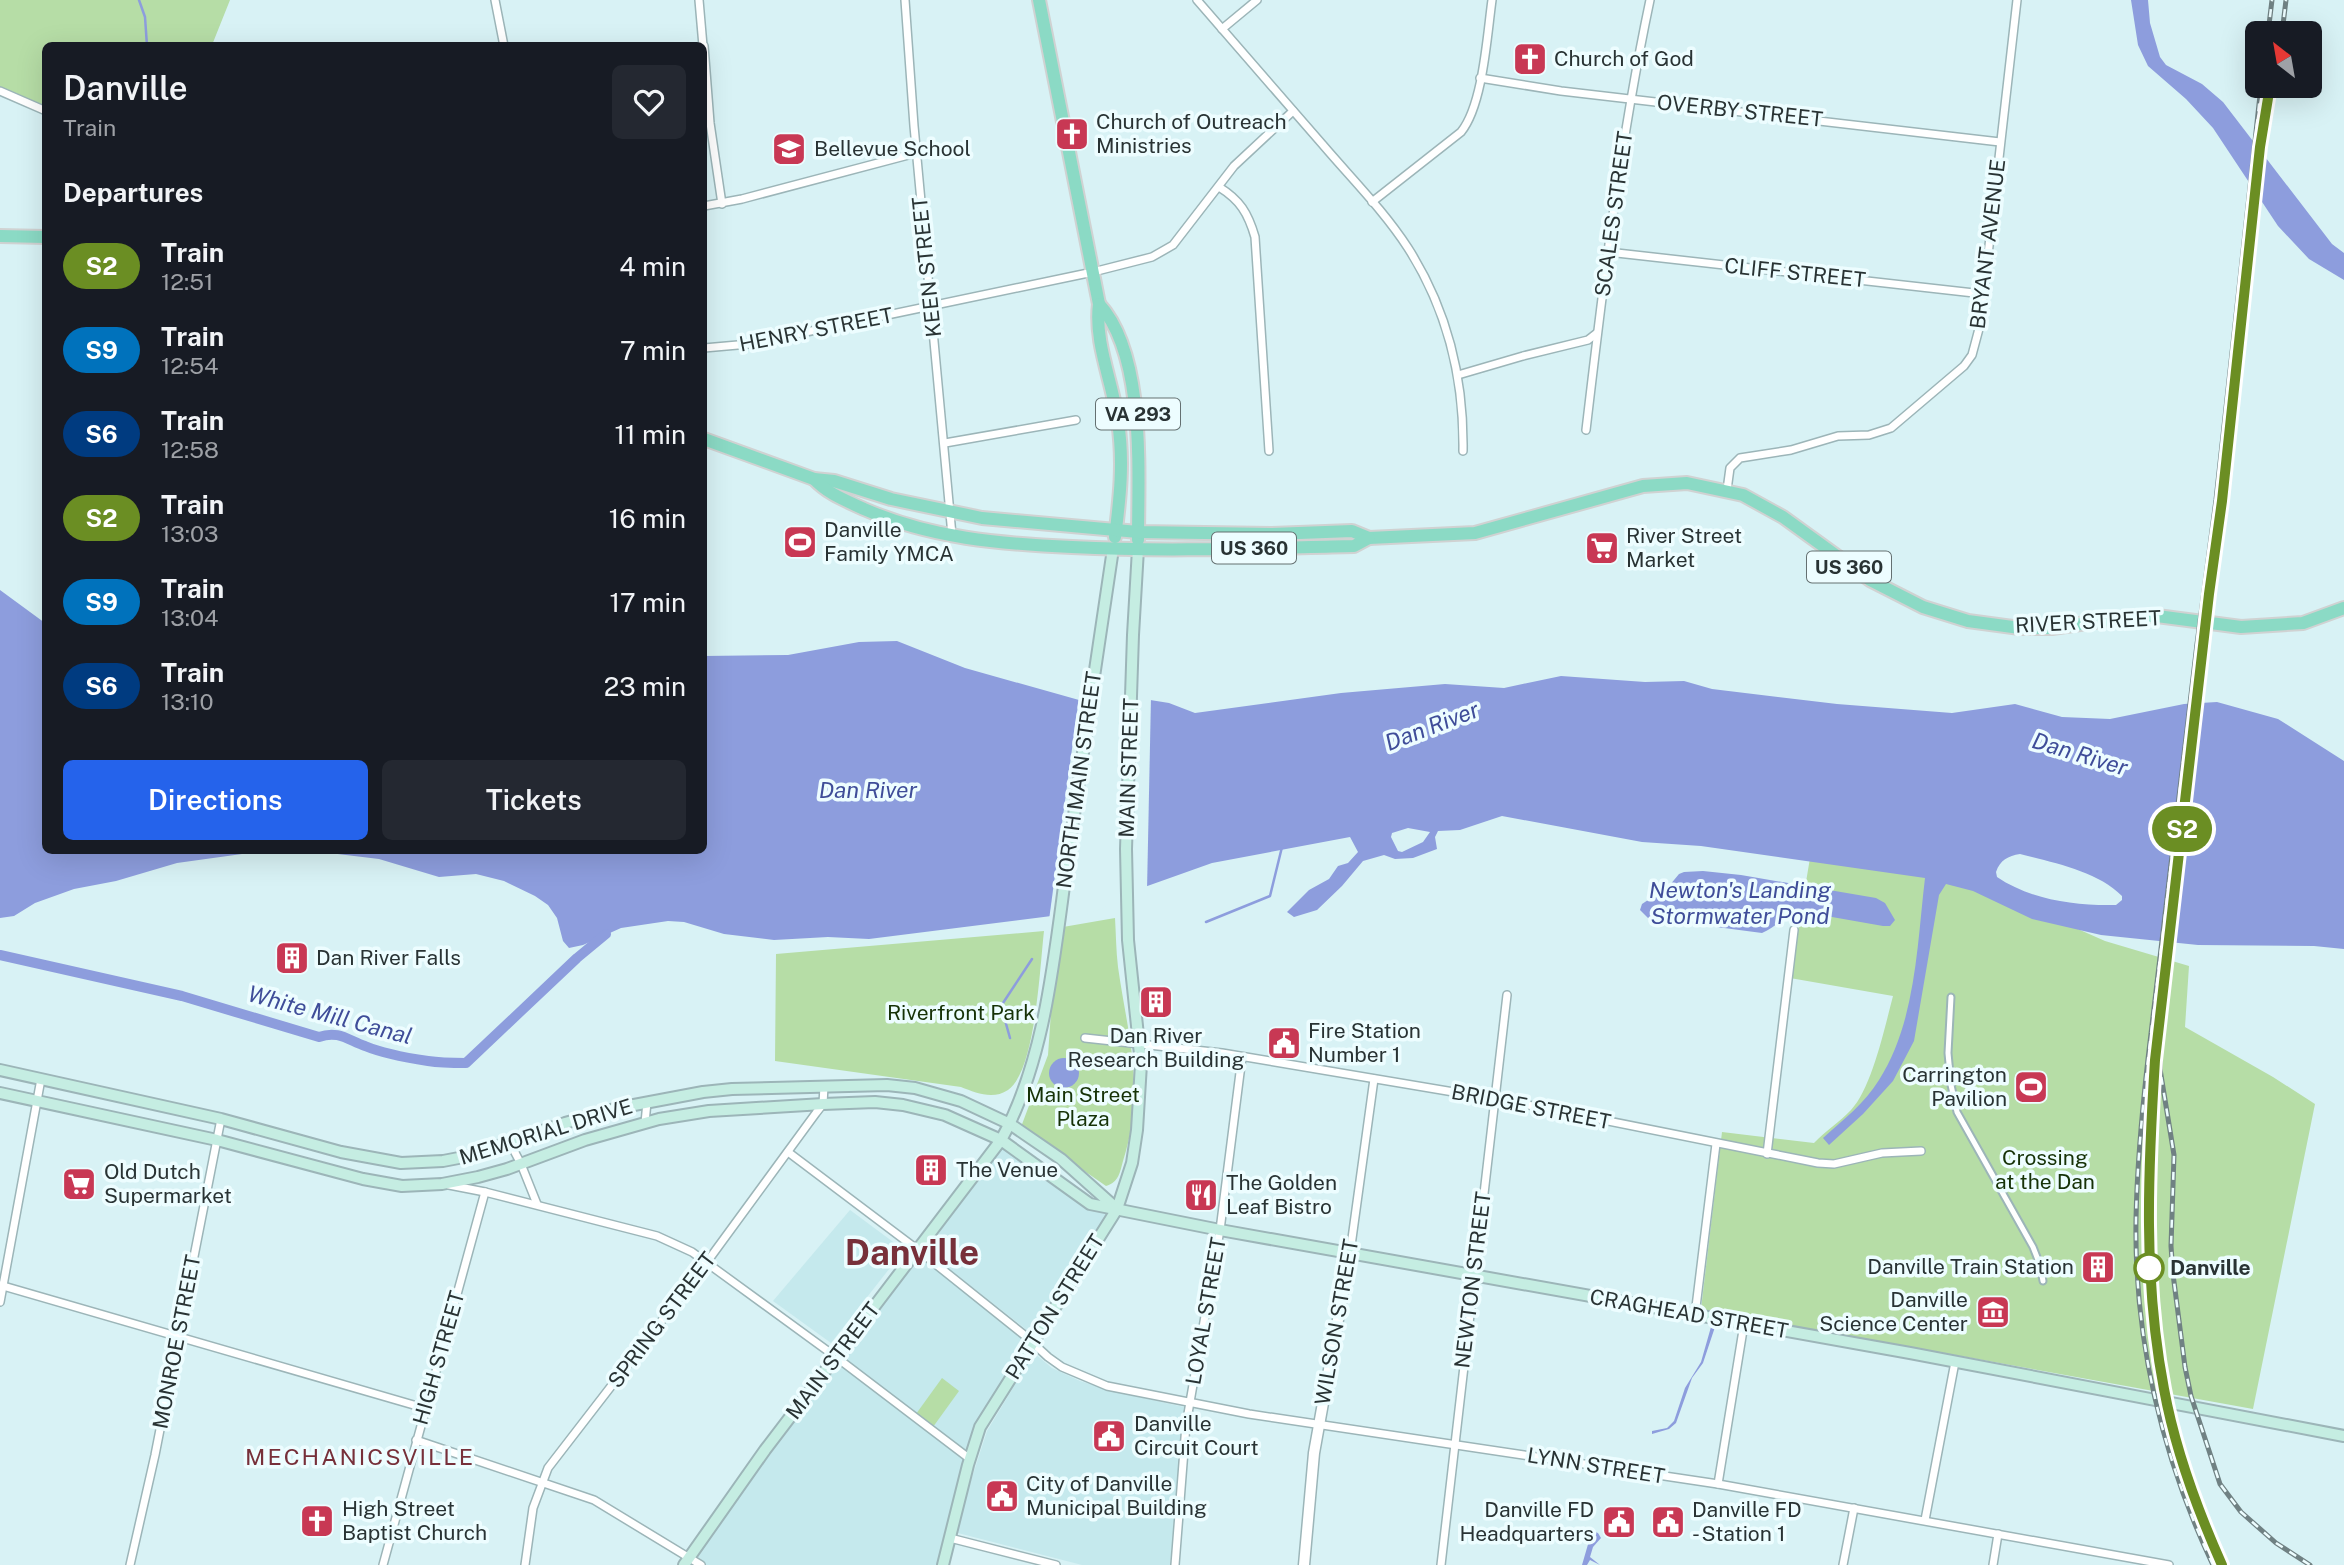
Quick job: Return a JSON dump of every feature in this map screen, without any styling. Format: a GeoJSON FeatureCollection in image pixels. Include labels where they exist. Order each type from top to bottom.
{"type":"FeatureCollection","features":[{"type":"Feature","properties":{"kind":"main road","name":"VA 293"},"geometry":{"type":"LineString","coordinates":[[1039,0],[1093,272],[1099,304],[1097,322],[1118,420],[1122,478],[1113,549]]}},
{"type":"Feature","properties":{"kind":"main road"},"geometry":{"type":"LineString","coordinates":[[0,236],[42,237]]}},
{"type":"Feature","properties":{"kind":"main road","name":"VA 293"},"geometry":{"type":"LineString","coordinates":[[1099,304],[1112,317],[1128,366],[1138,411],[1138,549]]}},
{"type":"Feature","properties":{"kind":"main road"},"geometry":{"type":"LineString","coordinates":[[707,440],[814,479]]}},
{"type":"Feature","properties":{"kind":"main road","name":"RIVER STREET"},"geometry":{"type":"LineString","coordinates":[[814,479],[826,492],[883,517],[923,530],[992,543],[1138,549],[1354,546],[1369,538]]}},
{"type":"Feature","properties":{"kind":"main road","name":"RIVER STREET"},"geometry":{"type":"LineString","coordinates":[[814,479],[834,481],[891,499],[982,518],[1138,533],[1272,534],[1352,531],[1369,538],[1475,533],[1643,486],[1688,483],[1727,490],[1763,505],[1847,566],[1899,597],[1968,621],[2020,628],[2052,628],[2136,616],[2157,616],[2241,627],[2302,623],[2344,608]]}},
{"type":"Feature","properties":{"kind":"main road","name":"NORTH MAIN STREET"},"geometry":{"type":"LineString","coordinates":[[1010,1124],[1034,1060],[1052,967],[1113,549]]}},
{"type":"Feature","properties":{"kind":"main road","name":"MAIN STREET"},"geometry":{"type":"LineString","coordinates":[[1138,549],[1127,805],[1128,940],[1140,1044]]}},
{"type":"Feature","properties":{"kind":"main road","name":"PATTON STREET"},"geometry":{"type":"LineString","coordinates":[[943,1565],[970,1459],[981,1427],[1117,1209],[1132,1163],[1137,1130],[1140,1044]]}},
{"type":"Feature","properties":{"kind":"main road","name":"MEMORIAL DRIVE"},"geometry":{"type":"LineString","coordinates":[[0,1070],[221,1119],[341,1152],[401,1163],[456,1159],[565,1123],[647,1102],[732,1089],[887,1085],[915,1088],[961,1101],[1010,1124]]}},
{"type":"Feature","properties":{"kind":"main road","name":"MEMORIAL DRIVE"},"geometry":{"type":"LineString","coordinates":[[0,1093],[217,1140],[378,1183],[402,1186],[442,1184],[478,1177],[585,1140],[645,1123],[729,1108],[875,1102],[926,1109],[974,1126],[1001,1140]]}},
{"type":"Feature","properties":{"kind":"main road"},"geometry":{"type":"LineString","coordinates":[[1010,1124],[1061,1158],[1117,1209]]}},
{"type":"Feature","properties":{"kind":"main road","name":"MAIN STREET"},"geometry":{"type":"LineString","coordinates":[[686,1560],[1001,1140],[1010,1124]]}},
{"type":"Feature","properties":{"kind":"main road","name":"CRAGHEAD STREET"},"geometry":{"type":"LineString","coordinates":[[1001,1140],[1090,1204],[2344,1436]]}},
{"type":"Feature","properties":{"kind":"street"},"geometry":{"type":"LineString","coordinates":[[495,0],[503,42]]}},
{"type":"Feature","properties":{"kind":"street"},"geometry":{"type":"LineString","coordinates":[[699,0],[704,42]]}},
{"type":"Feature","properties":{"kind":"street","name":"KEEN STREET"},"geometry":{"type":"LineString","coordinates":[[905,0],[916,153],[952,535]]}},
{"type":"Feature","properties":{"kind":"street"},"geometry":{"type":"LineString","coordinates":[[1198,0],[1372,202],[1401,238],[1426,279],[1446,326],[1458,375],[1462,411],[1462,451]]}},
{"type":"Feature","properties":{"kind":"street"},"geometry":{"type":"LineString","coordinates":[[1222,29],[1257,0]]}},
{"type":"Feature","properties":{"kind":"street"},"geometry":{"type":"LineString","coordinates":[[1372,202],[1461,132],[1472,114],[1492,0]]}},
{"type":"Feature","properties":{"kind":"street","name":"SCALES STREET"},"geometry":{"type":"LineString","coordinates":[[1586,430],[1608,252],[1631,99],[1650,0]]}},
{"type":"Feature","properties":{"kind":"street","name":"BRYANT AVENUE"},"geometry":{"type":"LineString","coordinates":[[1727,490],[1730,468],[1740,458],[1791,450],[1838,436],[1870,435],[1901,421],[1929,394],[1957,374],[1972,355],[1980,325],[2017,0]]}},
{"type":"Feature","properties":{"kind":"street","name":"OVERBY STREET"},"geometry":{"type":"LineString","coordinates":[[1480,78],[1631,99],[2000,142]]}},
{"type":"Feature","properties":{"kind":"street"},"geometry":{"type":"LineString","coordinates":[[0,90],[42,109]]}},
{"type":"Feature","properties":{"kind":"street","name":"HENRY STREET"},"geometry":{"type":"LineString","coordinates":[[707,348],[749,344],[1135,263],[1166,250],[1182,234],[1247,152],[1293,111]]}},
{"type":"Feature","properties":{"kind":"street"},"geometry":{"type":"LineString","coordinates":[[707,122],[722,204]]}},
{"type":"Feature","properties":{"kind":"street"},"geometry":{"type":"LineString","coordinates":[[707,206],[916,153]]}},
{"type":"Feature","properties":{"kind":"street"},"geometry":{"type":"LineString","coordinates":[[1219,187],[1237,199],[1245,209],[1255,237],[1269,451]]}},
{"type":"Feature","properties":{"kind":"street","name":"CLIFF STREET"},"geometry":{"type":"LineString","coordinates":[[1608,252],[1983,294]]}},
{"type":"Feature","properties":{"kind":"street"},"geometry":{"type":"LineString","coordinates":[[1458,375],[1588,340],[1598,332]]}},
{"type":"Feature","properties":{"kind":"street"},"geometry":{"type":"LineString","coordinates":[[945,443],[1076,420]]}},
{"type":"Feature","properties":{"kind":"street"},"geometry":{"type":"LineString","coordinates":[[1767,1154],[1794,930]]}},
{"type":"Feature","properties":{"kind":"street","name":"NEWTON STREET"},"geometry":{"type":"LineString","coordinates":[[1441,1565],[1507,995]]}},
{"type":"Feature","properties":{"kind":"street"},"geometry":{"type":"LineString","coordinates":[[1951,997],[1948,1053],[1957,1112],[2028,1237],[2040,1265],[2043,1281]]}},
{"type":"Feature","properties":{"kind":"street","name":"BRIDGE STREET"},"geometry":{"type":"LineString","coordinates":[[1086,1038],[1242,1057],[1495,1099],[1767,1154],[1833,1164],[1882,1153],[1921,1151]]}},
{"type":"Feature","properties":{"kind":"street","name":"LOYAL STREET"},"geometry":{"type":"LineString","coordinates":[[1175,1565],[1189,1403],[1220,1230],[1242,1057]]}},
{"type":"Feature","properties":{"kind":"street"},"geometry":{"type":"LineString","coordinates":[[0,1303],[41,1079]]}},
{"type":"Feature","properties":{"kind":"street","name":"WILSON STREET"},"geometry":{"type":"LineString","coordinates":[[1304,1565],[1314,1454],[1350,1253],[1374,1079]]}},
{"type":"Feature","properties":{"kind":"street"},"geometry":{"type":"LineString","coordinates":[[823,1104],[824,1086]]}},
{"type":"Feature","properties":{"kind":"street"},"geometry":{"type":"LineString","coordinates":[[645,1123],[647,1102]]}},
{"type":"Feature","properties":{"kind":"street","name":"SPRING STREET"},"geometry":{"type":"LineString","coordinates":[[524,1565],[533,1508],[548,1468],[707,1262],[823,1104]]}},
{"type":"Feature","properties":{"kind":"street","name":"MONROE STREET"},"geometry":{"type":"LineString","coordinates":[[130,1565],[155,1455],[221,1119]]}},
{"type":"Feature","properties":{"kind":"street"},"geometry":{"type":"LineString","coordinates":[[510,1143],[522,1164],[537,1204]]}},
{"type":"Feature","properties":{"kind":"street"},"geometry":{"type":"LineString","coordinates":[[1695,1315],[1716,1144]]}},
{"type":"Feature","properties":{"kind":"street","name":"LYNN STREET"},"geometry":{"type":"LineString","coordinates":[[788,1152],[918,1250],[1062,1367],[1084,1378],[1126,1392],[1718,1484],[1998,1534],[2129,1562],[2169,1565]]}},
{"type":"Feature","properties":{"kind":"street"},"geometry":{"type":"LineString","coordinates":[[442,1184],[537,1204],[657,1236],[684,1247],[836,1357],[970,1459]]}},
{"type":"Feature","properties":{"kind":"street","name":"HIGH STREET"},"geometry":{"type":"LineString","coordinates":[[383,1565],[485,1192]]}},
{"type":"Feature","properties":{"kind":"street"},"geometry":{"type":"LineString","coordinates":[[2,1285],[425,1408]]}},
{"type":"Feature","properties":{"kind":"street"},"geometry":{"type":"LineString","coordinates":[[1718,1484],[1744,1324]]}},
{"type":"Feature","properties":{"kind":"street"},"geometry":{"type":"LineString","coordinates":[[1924,1520],[1955,1362]]}},
{"type":"Feature","properties":{"kind":"street"},"geometry":{"type":"LineString","coordinates":[[416,1440],[594,1500],[686,1560],[701,1565]]}},
{"type":"Feature","properties":{"kind":"street"},"geometry":{"type":"LineString","coordinates":[[1843,1565],[1854,1508]]}},
{"type":"Feature","properties":{"kind":"street"},"geometry":{"type":"LineString","coordinates":[[1993,1565],[1998,1534]]}},
{"type":"Feature","properties":{"kind":"street"},"geometry":{"type":"LineString","coordinates":[[950,1538],[1056,1565]]}},
{"type":"Feature","properties":{"kind":"shaded area"},"geometry":{"type":"Polygon","coordinates":[[[1001,1145],[1109,1212],[1032,1334],[926,1251],[1001,1145]]]}},
{"type":"Feature","properties":{"kind":"shaded area"},"geometry":{"type":"Polygon","coordinates":[[[850,1210],[904,1250],[831,1343],[773,1301],[850,1210]]]}},
{"type":"Feature","properties":{"kind":"shaded area"},"geometry":{"type":"Polygon","coordinates":[[[918,1250],[1032,1343],[982,1425],[944,1565],[702,1565],[689,1556],[918,1250]]]}},
{"type":"Feature","properties":{"kind":"shaded area"},"geometry":{"type":"Polygon","coordinates":[[[1034,1353],[1052,1368],[1080,1381],[1184,1407],[1170,1565],[1082,1565],[958,1533],[965,1499],[987,1431],[1034,1353]]]}},
{"type":"Feature","properties":{"kind":"green space"},"geometry":{"type":"Polygon","coordinates":[[[0,0],[230,0],[213,42],[42,42],[42,107],[0,87],[0,0]]]}},
{"type":"Feature","properties":{"kind":"green space","name":"Crossing at the Dan"},"geometry":{"type":"Polygon","coordinates":[[[1812,846],[2012,900],[2105,941],[2189,966],[2185,1027],[2315,1104],[2253,1409],[1701,1309],[1722,1132],[1814,1143],[1859,1100],[1877,1056],[1893,996],[1790,978],[1812,846]]]}},
{"type":"Feature","properties":{"kind":"green space","name":"Main Street Plaza"},"geometry":{"type":"Polygon","coordinates":[[[1115,918],[1118,967],[1130,1040],[1134,1086],[1130,1135],[1121,1169],[1116,1179],[1106,1186],[1021,1127],[1048,1055],[1063,927],[1115,918]]]}},
{"type":"Feature","properties":{"kind":"green space","name":"Riverfront Park"},"geometry":{"type":"Polygon","coordinates":[[[1044,931],[1031,1040],[1017,1079],[1002,1093],[984,1094],[961,1087],[775,1061],[776,954],[1044,931]]]}},
{"type":"Feature","properties":{"kind":"green space"},"geometry":{"type":"Polygon","coordinates":[[[942,1378],[959,1391],[933,1427],[916,1414],[942,1378]]]}},
{"type":"Feature","properties":{"kind":"water"},"geometry":{"type":"Polygon","coordinates":[[[2131,0],[2148,0],[2150,23],[2160,57],[2166,65],[2202,84],[2223,102],[2332,244],[2344,253],[2344,280],[2309,259],[2278,226],[2213,128],[2186,99],[2148,66],[2138,45],[2131,0]]]}},
{"type":"Feature","properties":{"kind":"water","name":"Dan River"},"geometry":{"type":"Polygon","coordinates":[[[0,590],[42,621],[42,854],[242,854],[177,863],[116,881],[74,889],[35,903],[14,916],[0,918],[0,590]]]}},
{"type":"Feature","properties":{"kind":"water","name":"Dan River"},"geometry":{"type":"Polygon","coordinates":[[[897,641],[965,668],[1079,700],[1119,695],[1169,703],[1195,713],[1341,693],[1445,684],[1504,688],[1561,676],[1645,682],[1684,681],[1712,689],[1837,704],[1952,713],[2015,704],[2062,717],[2110,719],[2184,704],[2217,702],[2278,719],[2344,761],[2344,949],[2314,946],[2198,945],[2101,935],[2032,919],[1973,891],[1946,884],[1939,895],[1914,1041],[1893,1081],[1863,1114],[1829,1145],[1823,1138],[1853,1111],[1879,1080],[1901,1033],[1913,982],[1925,878],[1701,846],[1642,842],[1502,816],[1460,830],[1438,831],[1435,837],[1437,849],[1413,858],[1395,859],[1384,855],[1363,861],[1317,910],[1294,917],[1287,912],[1309,890],[1329,879],[1338,866],[1348,863],[1358,852],[1350,837],[1212,863],[1108,900],[1083,912],[869,939],[828,937],[774,940],[724,934],[684,922],[668,921],[621,928],[583,945],[569,948],[563,941],[557,918],[548,905],[504,881],[476,874],[439,877],[379,859],[338,854],[707,854],[707,656],[788,655],[859,642],[897,641]],[[1408,828],[1392,833],[1391,837],[1398,851],[1402,852],[1423,842],[1430,832],[1408,828]],[[2020,854],[2008,857],[1996,872],[1997,877],[2010,885],[2054,900],[2116,905],[2122,900],[2122,896],[2100,880],[2061,865],[2020,854]]]}},
{"type":"Feature","properties":{"kind":"water","name":"Newton's Landing Stormwater Pond"},"geometry":{"type":"Polygon","coordinates":[[[1703,871],[1876,898],[1885,903],[1895,920],[1890,926],[1883,926],[1798,911],[1762,933],[1648,918],[1640,910],[1642,904],[1669,886],[1679,874],[1703,871]]]}},
{"type":"Feature","properties":{"kind":"water"},"geometry":{"type":"Polygon","coordinates":[[[1064,1058],[1075,1062],[1079,1073],[1075,1084],[1064,1088],[1053,1084],[1049,1073],[1053,1062],[1064,1058]]]}},
{"type":"Feature","properties":{"kind":"water"},"geometry":{"type":"Polygon","coordinates":[[[1711,1327],[1715,1327],[1703,1363],[1692,1378],[1676,1423],[1669,1429],[1652,1434],[1652,1431],[1667,1428],[1674,1421],[1685,1388],[1701,1362],[1711,1327]]]}},
{"type":"Feature","properties":{"kind":"water"},"geometry":{"type":"Polygon","coordinates":[[[1595,1532],[1601,1538],[1593,1547],[1590,1557],[1600,1565],[1590,1560],[1587,1565],[1582,1565],[1591,1534],[1595,1532]]]}},
{"type":"Feature","properties":{"kind":"pier"},"geometry":{"type":"Polygon","coordinates":[[[1119,692],[1151,697],[1147,890],[1085,915],[1049,920],[1079,697],[1119,692]]]}},
{"type":"Feature","properties":{"kind":"waterway"},"geometry":{"type":"LineString","coordinates":[[139,0],[145,17],[147,42]]}},
{"type":"Feature","properties":{"kind":"waterway"},"geometry":{"type":"LineString","coordinates":[[1206,922],[1270,896],[1282,847]]}},
{"type":"Feature","properties":{"kind":"waterway","name":"White Mill Canal"},"geometry":{"type":"LineString","coordinates":[[0,955],[182,996],[319,1037],[337,1035],[396,1055],[433,1062],[466,1063],[606,934]]}},
{"type":"Feature","properties":{"kind":"waterway"},"geometry":{"type":"LineString","coordinates":[[1010,1038],[1001,1006],[1032,959]]}},
{"type":"Feature","properties":{"kind":"railway"},"geometry":{"type":"LineString","coordinates":[[2269,21],[2272,0]]}},
{"type":"Feature","properties":{"kind":"railway"},"geometry":{"type":"LineString","coordinates":[[2283,21],[2286,0]]}},
{"type":"Feature","properties":{"kind":"railway"},"geometry":{"type":"LineString","coordinates":[[2213,1565],[2179,1482],[2155,1396],[2140,1308],[2136,1219],[2148,1059],[2216,500],[2260,98]]}},
{"type":"Feature","properties":{"kind":"railway"},"geometry":{"type":"LineString","coordinates":[[2161,1029],[2160,1069],[2174,1155],[2171,1246],[2173,1274],[2191,1396],[2220,1484],[2241,1512],[2276,1543],[2310,1565]]}},
{"type":"Feature","properties":{"kind":"railway"},"geometry":{"type":"LineString","coordinates":[[2151,1121],[2148,1224],[2155,1325],[2173,1425],[2187,1475],[2205,1523]]}},
{"type":"Feature","properties":{"kind":"train","name":"S2"},"geometry":{"type":"LineString","coordinates":[[2222,1565],[2193,1495],[2159,1364],[2150,1271],[2151,1128],[2155,1060],[2267,98]]}},
{"type":"Feature","properties":{"kind":"place","name":"Church of God"},"geometry":{"type":"Point","coordinates":[1530,59]}},
{"type":"Feature","properties":{"kind":"place","name":"Church of Outreach Ministries"},"geometry":{"type":"Point","coordinates":[1072,134]}},
{"type":"Feature","properties":{"kind":"place","name":"Bellevue School"},"geometry":{"type":"Point","coordinates":[789,149]}},
{"type":"Feature","properties":{"kind":"place","name":"Danville Family YMCA"},"geometry":{"type":"Point","coordinates":[800,542]}},
{"type":"Feature","properties":{"kind":"place","name":"River Street Market"},"geometry":{"type":"Point","coordinates":[1602,548]}},
{"type":"Feature","properties":{"kind":"place","name":"Dan River Falls"},"geometry":{"type":"Point","coordinates":[292,958]}},
{"type":"Feature","properties":{"kind":"place","name":"Dan River Research Building"},"geometry":{"type":"Point","coordinates":[1156,1002]}},
{"type":"Feature","properties":{"kind":"place","name":"Fire Station Number 1"},"geometry":{"type":"Point","coordinates":[1284,1043]}},
{"type":"Feature","properties":{"kind":"place","name":"Carrington Pavilion"},"geometry":{"type":"Point","coordinates":[2031,1087]}},
{"type":"Feature","properties":{"kind":"place","name":"The Venue"},"geometry":{"type":"Point","coordinates":[931,1170]}},
{"type":"Feature","properties":{"kind":"place","name":"Old Dutch Supermarket"},"geometry":{"type":"Point","coordinates":[79,1184]}},
{"type":"Feature","properties":{"kind":"place","name":"The Golden Leaf Bistro"},"geometry":{"type":"Point","coordinates":[1201,1195]}},
{"type":"Feature","properties":{"kind":"place","name":"Danville Train Station"},"geometry":{"type":"Point","coordinates":[2098,1267]}},
{"type":"Feature","properties":{"kind":"place","name":"Danville"},"geometry":{"type":"Point","coordinates":[2149,1268]}},
{"type":"Feature","properties":{"kind":"place","name":"Danville Science Center"},"geometry":{"type":"Point","coordinates":[1993,1312]}},
{"type":"Feature","properties":{"kind":"place","name":"Danville Circuit Court"},"geometry":{"type":"Point","coordinates":[1109,1436]}},
{"type":"Feature","properties":{"kind":"place","name":"City of Danville Municipal Building"},"geometry":{"type":"Point","coordinates":[1002,1496]}},
{"type":"Feature","properties":{"kind":"place","name":"High Street Baptist Church"},"geometry":{"type":"Point","coordinates":[317,1521]}},
{"type":"Feature","properties":{"kind":"place","name":"Danville FD Headquarters"},"geometry":{"type":"Point","coordinates":[1619,1522]}},
{"type":"Feature","properties":{"kind":"place","name":"Danville FD - Station 1"},"geometry":{"type":"Point","coordinates":[1668,1522]}},
{"type":"Feature","properties":{"kind":"district","name":"Danville"},"geometry":{"type":"Point","coordinates":[912,1253]}},
{"type":"Feature","properties":{"kind":"district","name":"MECHANICSVILLE"},"geometry":{"type":"Point","coordinates":[360,1457]}}]}
